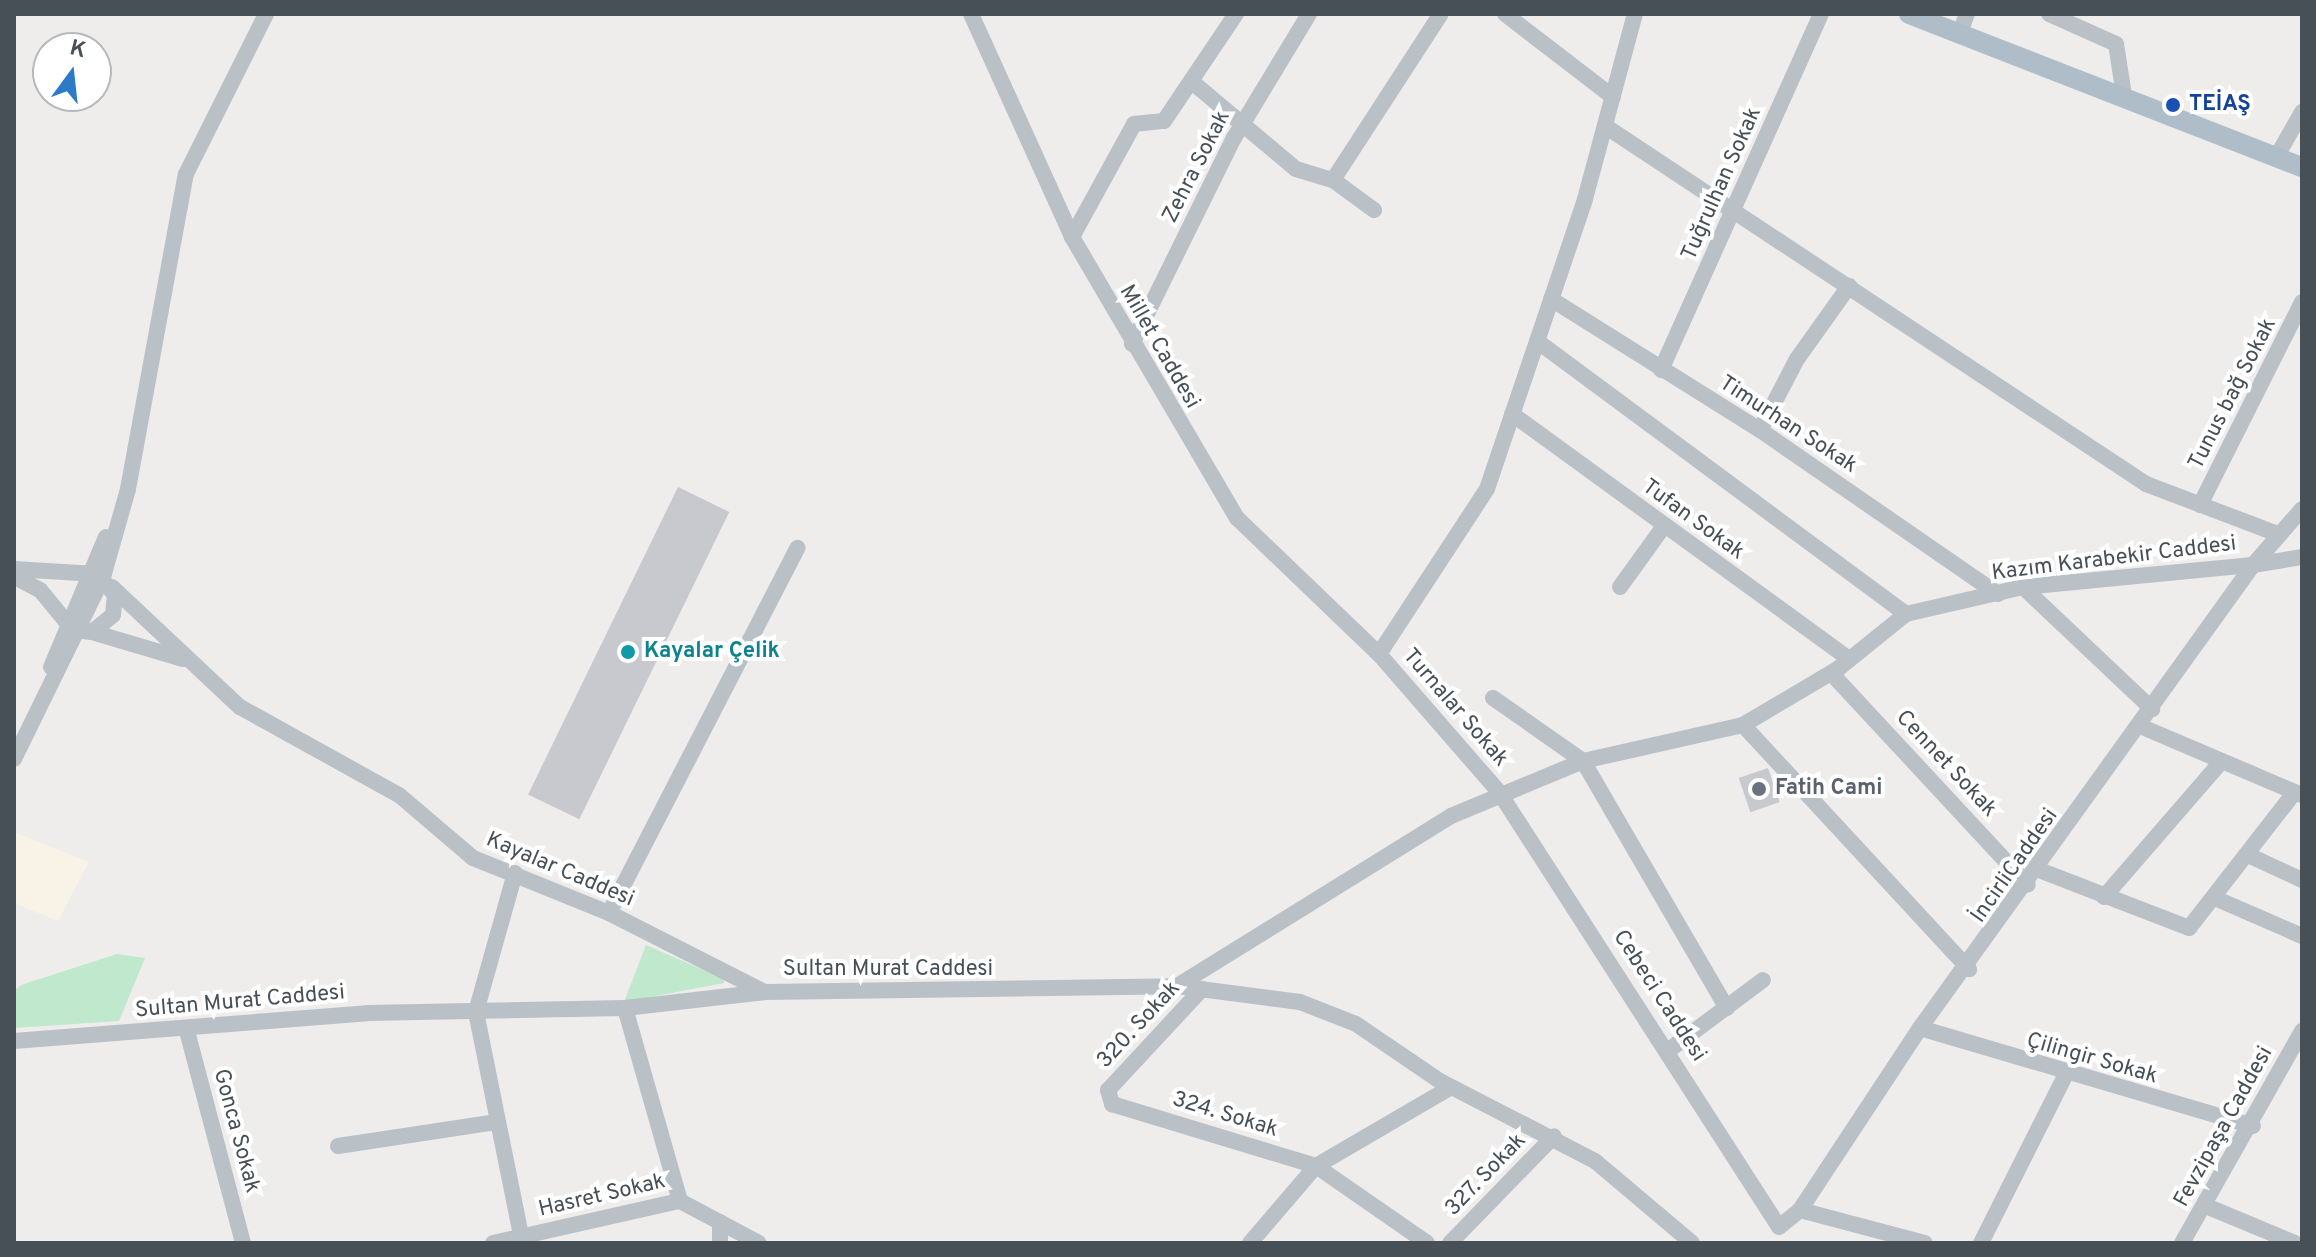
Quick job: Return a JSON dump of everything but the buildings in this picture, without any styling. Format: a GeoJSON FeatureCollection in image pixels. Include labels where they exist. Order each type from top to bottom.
{"type":"FeatureCollection","features":[{"type":"Feature","properties":{"kind":"main road"},"geometry":{"type":"LineString","coordinates":[[1909,14],[1963,23],[2124,95],[2302,167]]}},
{"type":"Feature","properties":{"kind":"street"},"geometry":{"type":"LineString","coordinates":[[14,757],[95,577],[128,489],[186,174],[266,14]]}},
{"type":"Feature","properties":{"kind":"street","name":"Millet Caddesi"},"geometry":{"type":"LineString","coordinates":[[971,14],[1072,237],[1132,344],[1237,518],[1379,654]]}},
{"type":"Feature","properties":{"kind":"street"},"geometry":{"type":"LineString","coordinates":[[1072,237],[1134,124],[1164,121],[1236,14]]}},
{"type":"Feature","properties":{"kind":"street","name":"Zehra Sokak"},"geometry":{"type":"LineString","coordinates":[[1132,344],[1242,125],[1309,14]]}},
{"type":"Feature","properties":{"kind":"street"},"geometry":{"type":"LineString","coordinates":[[1333,180],[1441,14]]}},
{"type":"Feature","properties":{"kind":"street"},"geometry":{"type":"LineString","coordinates":[[1505,14],[1613,97]]}},
{"type":"Feature","properties":{"kind":"street"},"geometry":{"type":"LineString","coordinates":[[1379,654],[1487,489],[1605,126],[1635,14]]}},
{"type":"Feature","properties":{"kind":"street","name":"Tuğrulhan Sokak"},"geometry":{"type":"LineString","coordinates":[[1661,370],[1735,212],[1821,14]]}},
{"type":"Feature","properties":{"kind":"street"},"geometry":{"type":"LineString","coordinates":[[2049,14],[2116,44],[2124,95]]}},
{"type":"Feature","properties":{"kind":"street"},"geometry":{"type":"LineString","coordinates":[[1191,81],[1296,169],[1333,180],[1374,210]]}},
{"type":"Feature","properties":{"kind":"street"},"geometry":{"type":"LineString","coordinates":[[2277,156],[2302,112]]}},
{"type":"Feature","properties":{"kind":"street"},"geometry":{"type":"LineString","coordinates":[[1605,126],[2146,484],[2280,535]]}},
{"type":"Feature","properties":{"kind":"street"},"geometry":{"type":"LineString","coordinates":[[1760,430],[1797,359],[1849,286]]}},
{"type":"Feature","properties":{"kind":"street","name":"Timurhan Sokak"},"geometry":{"type":"LineString","coordinates":[[1551,299],[1760,430],[1998,594]]}},
{"type":"Feature","properties":{"kind":"street","name":"Tunus bağ Sokak"},"geometry":{"type":"LineString","coordinates":[[2200,505],[2294,347],[2302,302]]}},
{"type":"Feature","properties":{"kind":"street"},"geometry":{"type":"LineString","coordinates":[[1537,341],[1906,614]]}},
{"type":"Feature","properties":{"kind":"street","name":"Tufan Sokak"},"geometry":{"type":"LineString","coordinates":[[1512,414],[1849,659]]}},
{"type":"Feature","properties":{"kind":"street","name":"İncirliCaddesi"},"geometry":{"type":"LineString","coordinates":[[1778,1235],[1800,1210],[1920,1028],[1969,969],[2253,565],[2302,509]]}},
{"type":"Feature","properties":{"kind":"street"},"geometry":{"type":"LineString","coordinates":[[1620,587],[1664,526]]}},
{"type":"Feature","properties":{"kind":"street"},"geometry":{"type":"LineString","coordinates":[[609,913],[797,548]]}},
{"type":"Feature","properties":{"kind":"street"},"geometry":{"type":"LineString","coordinates":[[2253,565],[2302,557]]}},
{"type":"Feature","properties":{"kind":"street","name":"Kazım Karabekir Caddesi"},"geometry":{"type":"LineString","coordinates":[[1177,986],[1499,792],[1583,761],[1743,725],[1831,673],[1906,614],[2023,587],[2253,565]]}},
{"type":"Feature","properties":{"kind":"street"},"geometry":{"type":"LineString","coordinates":[[14,569],[95,577]]}},
{"type":"Feature","properties":{"kind":"street"},"geometry":{"type":"LineString","coordinates":[[14,577],[40,590],[74,626],[130,638],[192,662]]}},
{"type":"Feature","properties":{"kind":"street"},"geometry":{"type":"LineString","coordinates":[[74,626],[56,595],[95,577]]}},
{"type":"Feature","properties":{"kind":"street"},"geometry":{"type":"LineString","coordinates":[[74,626],[113,615],[95,577]]}},
{"type":"Feature","properties":{"kind":"street","name":"Kayalar Caddesi"},"geometry":{"type":"LineString","coordinates":[[95,577],[240,707],[399,795],[473,858],[609,913],[765,992]]}},
{"type":"Feature","properties":{"kind":"street"},"geometry":{"type":"LineString","coordinates":[[2023,587],[2152,709]]}},
{"type":"Feature","properties":{"kind":"street","name":"Turnalar Sokak"},"geometry":{"type":"LineString","coordinates":[[1379,654],[1499,792]]}},
{"type":"Feature","properties":{"kind":"street","name":"Cennet Sokak"},"geometry":{"type":"LineString","coordinates":[[1831,673],[2028,885]]}},
{"type":"Feature","properties":{"kind":"street"},"geometry":{"type":"LineString","coordinates":[[1493,698],[1583,761],[1727,1008]]}},
{"type":"Feature","properties":{"kind":"street"},"geometry":{"type":"LineString","coordinates":[[1743,725],[1969,969]]}},
{"type":"Feature","properties":{"kind":"street"},"geometry":{"type":"LineString","coordinates":[[2039,870],[2179,928],[2197,925],[2298,793],[2140,726]]}},
{"type":"Feature","properties":{"kind":"street"},"geometry":{"type":"LineString","coordinates":[[2104,897],[2222,761]]}},
{"type":"Feature","properties":{"kind":"street","name":"Cebeci Caddesi"},"geometry":{"type":"LineString","coordinates":[[1499,792],[1669,1050],[1778,1235]]}},
{"type":"Feature","properties":{"kind":"street"},"geometry":{"type":"LineString","coordinates":[[2248,855],[2302,880]]}},
{"type":"Feature","properties":{"kind":"street"},"geometry":{"type":"LineString","coordinates":[[515,873],[476,1012],[521,1236]]}},
{"type":"Feature","properties":{"kind":"street"},"geometry":{"type":"LineString","coordinates":[[2217,899],[2302,936]]}},
{"type":"Feature","properties":{"kind":"street"},"geometry":{"type":"LineString","coordinates":[[1669,1050],[1763,980]]}},
{"type":"Feature","properties":{"kind":"street","name":"Sultan Murat Caddesi"},"geometry":{"type":"LineString","coordinates":[[14,1041],[187,1031],[367,1013],[625,1008],[765,992],[1177,986],[1202,989],[1323,1008],[1451,1087],[1554,1136],[1632,1189],[1692,1243]]}},
{"type":"Feature","properties":{"kind":"street","name":"320. Sokak"},"geometry":{"type":"LineString","coordinates":[[1121,1108],[1106,1097],[1108,1090],[1202,989]]}},
{"type":"Feature","properties":{"kind":"street"},"geometry":{"type":"LineString","coordinates":[[625,1008],[680,1201]]}},
{"type":"Feature","properties":{"kind":"street","name":"Çilingir Sokak"},"geometry":{"type":"LineString","coordinates":[[1920,1028],[2065,1076],[2253,1126]]}},
{"type":"Feature","properties":{"kind":"street","name":"Gonca Sokak"},"geometry":{"type":"LineString","coordinates":[[187,1031],[243,1243]]}},
{"type":"Feature","properties":{"kind":"street","name":"Fevzipaşa Caddesi"},"geometry":{"type":"LineString","coordinates":[[2182,1243],[2253,1126],[2302,1031]]}},
{"type":"Feature","properties":{"kind":"street"},"geometry":{"type":"LineString","coordinates":[[1981,1243],[2065,1076]]}},
{"type":"Feature","properties":{"kind":"street"},"geometry":{"type":"LineString","coordinates":[[1250,1243],[1316,1166],[1451,1087]]}},
{"type":"Feature","properties":{"kind":"street","name":"324. Sokak"},"geometry":{"type":"LineString","coordinates":[[1121,1108],[1316,1166]]}},
{"type":"Feature","properties":{"kind":"street"},"geometry":{"type":"LineString","coordinates":[[338,1146],[497,1122]]}},
{"type":"Feature","properties":{"kind":"street","name":"327. Sokak"},"geometry":{"type":"LineString","coordinates":[[1450,1243],[1554,1136]]}},
{"type":"Feature","properties":{"kind":"street"},"geometry":{"type":"LineString","coordinates":[[1316,1166],[1427,1243]]}},
{"type":"Feature","properties":{"kind":"street","name":"Hasret Sokak"},"geometry":{"type":"LineString","coordinates":[[493,1243],[521,1236],[544,1237],[680,1201],[759,1243]]}},
{"type":"Feature","properties":{"kind":"street"},"geometry":{"type":"LineString","coordinates":[[2206,1206],[2295,1243]]}},
{"type":"Feature","properties":{"kind":"street"},"geometry":{"type":"LineString","coordinates":[[1800,1210],[1925,1243]]}},
{"type":"Feature","properties":{"kind":"street"},"geometry":{"type":"LineString","coordinates":[[720,1222],[720,1243]]}},
{"type":"Feature","properties":{"kind":"shaded area"},"geometry":{"type":"Polygon","coordinates":[[[14,832],[89,862],[58,921],[14,903],[14,832]]]}},
{"type":"Feature","properties":{"kind":"green space"},"geometry":{"type":"Polygon","coordinates":[[[646,945],[724,979],[724,983],[624,1002],[646,945]]]}},
{"type":"Feature","properties":{"kind":"green space"},"geometry":{"type":"Polygon","coordinates":[[[117,954],[145,958],[119,1021],[14,1028],[14,991],[21,985],[117,954]]]}},
{"type":"Feature","properties":{"kind":"place","name":"TEİAŞ"},"geometry":{"type":"Point","coordinates":[2173,105]}},
{"type":"Feature","properties":{"kind":"place","name":"Kayalar Çelik"},"geometry":{"type":"Point","coordinates":[628,652]}},
{"type":"Feature","properties":{"kind":"place","name":"Fatih Cami"},"geometry":{"type":"Point","coordinates":[1759,789]}}]}
